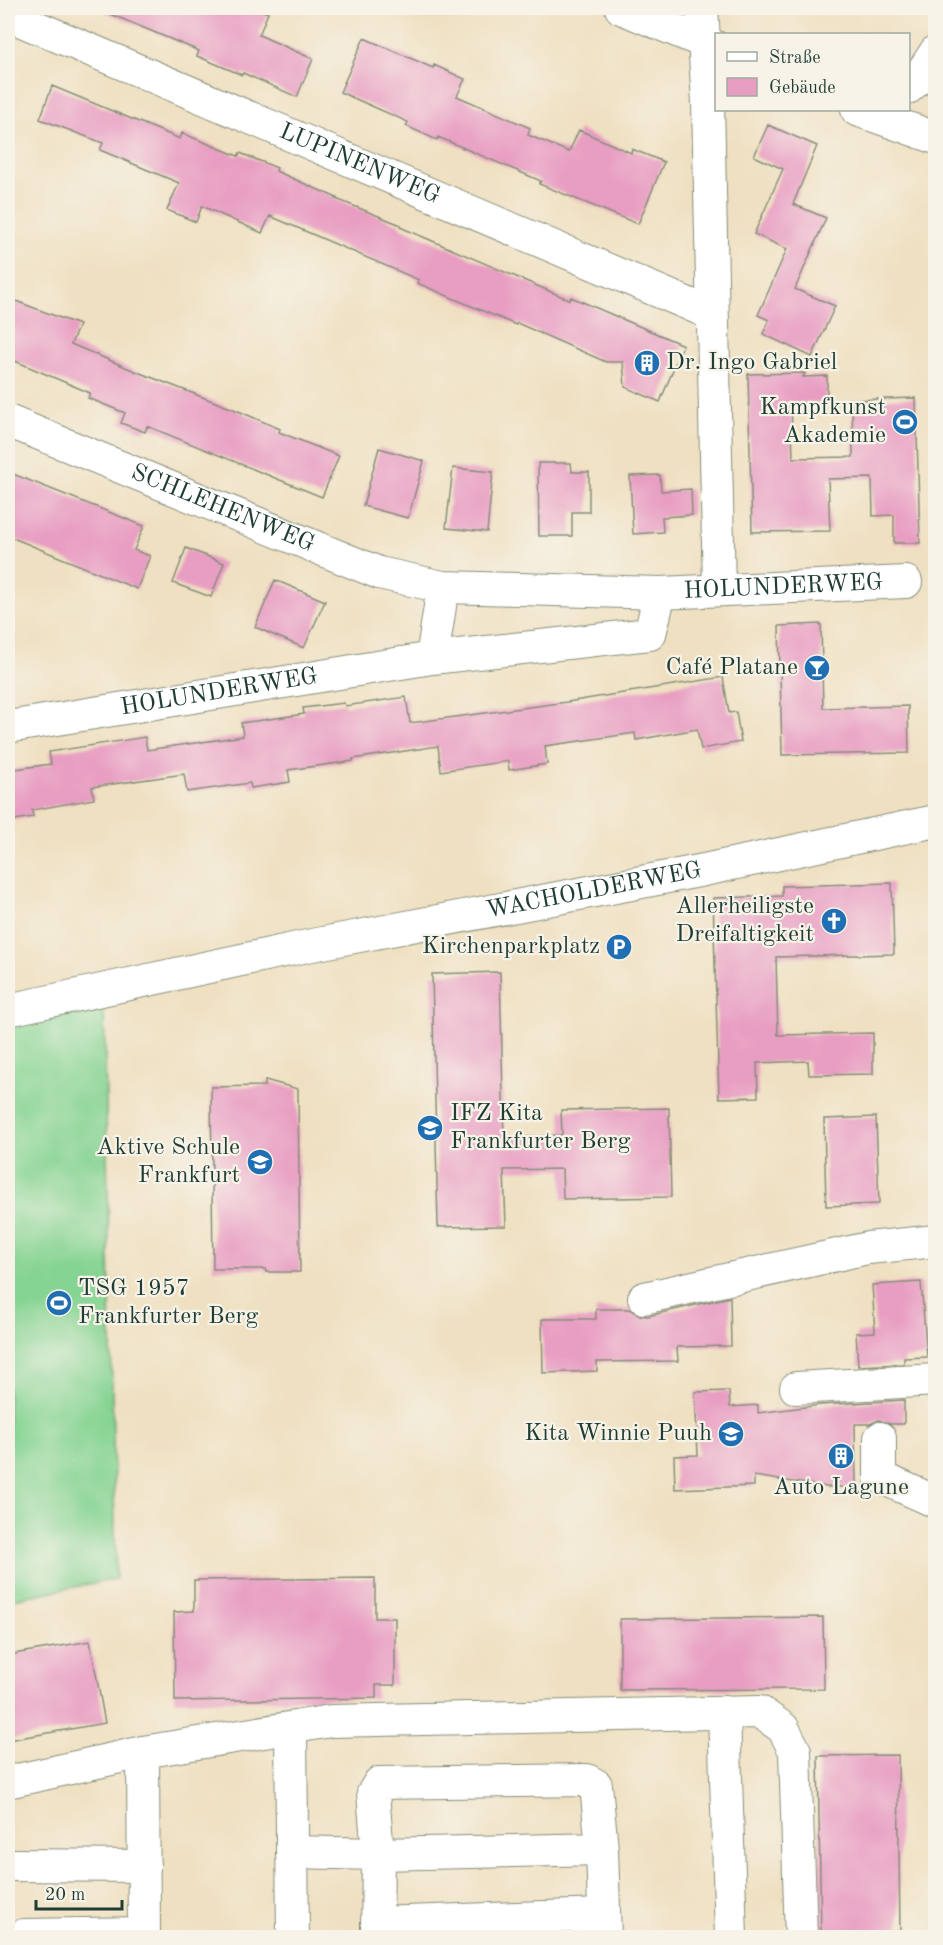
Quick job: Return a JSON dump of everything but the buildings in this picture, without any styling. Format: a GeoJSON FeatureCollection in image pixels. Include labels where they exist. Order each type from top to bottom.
{"type":"FeatureCollection","features":[{"type":"Feature","properties":{"kind":"street"},"geometry":{"type":"LineString","coordinates":[[621,8],[711,44]]}},
{"type":"Feature","properties":{"kind":"street"},"geometry":{"type":"LineString","coordinates":[[702,8],[711,44],[712,314],[719,589]]}},
{"type":"Feature","properties":{"kind":"street","name":"LUPINENWEG"},"geometry":{"type":"LineString","coordinates":[[8,15],[712,314]]}},
{"type":"Feature","properties":{"kind":"street"},"geometry":{"type":"LineString","coordinates":[[910,87],[936,51]]}},
{"type":"Feature","properties":{"kind":"street"},"geometry":{"type":"LineString","coordinates":[[860,111],[936,138]]}},
{"type":"Feature","properties":{"kind":"street","name":"SCHLEHENWEG"},"geometry":{"type":"LineString","coordinates":[[8,421],[379,573],[444,587]]}},
{"type":"Feature","properties":{"kind":"street","name":"HOLUNDERWEG"},"geometry":{"type":"LineString","coordinates":[[444,587],[660,593],[906,582]]}},
{"type":"Feature","properties":{"kind":"street"},"geometry":{"type":"LineString","coordinates":[[432,658],[444,587]]}},
{"type":"Feature","properties":{"kind":"street","name":"HOLUNDERWEG"},"geometry":{"type":"LineString","coordinates":[[8,727],[432,658],[650,634],[660,593]]}},
{"type":"Feature","properties":{"kind":"street","name":"WACHOLDERWEG"},"geometry":{"type":"LineString","coordinates":[[8,1010],[307,946],[699,871],[936,822]]}},
{"type":"Feature","properties":{"kind":"street"},"geometry":{"type":"LineString","coordinates":[[644,1298],[868,1248],[936,1241]]}},
{"type":"Feature","properties":{"kind":"street"},"geometry":{"type":"LineString","coordinates":[[796,1388],[936,1380]]}},
{"type":"Feature","properties":{"kind":"street"},"geometry":{"type":"LineString","coordinates":[[880,1438],[880,1477],[936,1502]]}},
{"type":"Feature","properties":{"kind":"street"},"geometry":{"type":"LineString","coordinates":[[724,1712],[731,1938]]}},
{"type":"Feature","properties":{"kind":"street"},"geometry":{"type":"LineString","coordinates":[[8,1782],[143,1752],[331,1721],[760,1712],[783,1728],[795,1751],[801,1938]]}},
{"type":"Feature","properties":{"kind":"street"},"geometry":{"type":"LineString","coordinates":[[291,1728],[293,1938]]}},
{"type":"Feature","properties":{"kind":"street"},"geometry":{"type":"LineString","coordinates":[[24,1935],[144,1935],[143,1752]]}},
{"type":"Feature","properties":{"kind":"street"},"geometry":{"type":"LineString","coordinates":[[587,1780],[596,1785],[602,1848],[605,1926],[377,1930],[378,1854],[373,1793],[379,1783],[587,1780]]}},
{"type":"Feature","properties":{"kind":"street"},"geometry":{"type":"LineString","coordinates":[[292,1852],[378,1854],[602,1848]]}},
{"type":"Feature","properties":{"kind":"street"},"geometry":{"type":"LineString","coordinates":[[8,1864],[144,1866]]}},
{"type":"Feature","properties":{"kind":"green space","name":"TSG 1957 Frankfurter Berg"},"geometry":{"type":"Polygon","coordinates":[[[104,1007],[116,1579],[8,1600],[8,1026],[104,1007]]]}},
{"type":"Feature","properties":{"kind":"place","name":"Dr. Ingo Gabriel"},"geometry":{"type":"Point","coordinates":[647,363]}},
{"type":"Feature","properties":{"kind":"place","name":"Kampfkunst Akademie"},"geometry":{"type":"Point","coordinates":[905,422]}},
{"type":"Feature","properties":{"kind":"place","name":"Café Platane"},"geometry":{"type":"Point","coordinates":[817,668]}},
{"type":"Feature","properties":{"kind":"place","name":"Allerheiligste Dreifaltigkeit"},"geometry":{"type":"Point","coordinates":[834,921]}},
{"type":"Feature","properties":{"kind":"place","name":"Kirchenparkplatz"},"geometry":{"type":"Point","coordinates":[619,947]}},
{"type":"Feature","properties":{"kind":"place","name":"IFZ Kita Frankfurter Berg"},"geometry":{"type":"Point","coordinates":[430,1128]}},
{"type":"Feature","properties":{"kind":"place","name":"Aktive Schule Frankfurt"},"geometry":{"type":"Point","coordinates":[260,1162]}},
{"type":"Feature","properties":{"kind":"place","name":"TSG 1957 Frankfurter Berg"},"geometry":{"type":"Point","coordinates":[59,1303]}},
{"type":"Feature","properties":{"kind":"place","name":"Kita Winnie Puuh"},"geometry":{"type":"Point","coordinates":[731,1434]}},
{"type":"Feature","properties":{"kind":"place","name":"Auto Lagune"},"geometry":{"type":"Point","coordinates":[841,1456]}}]}
